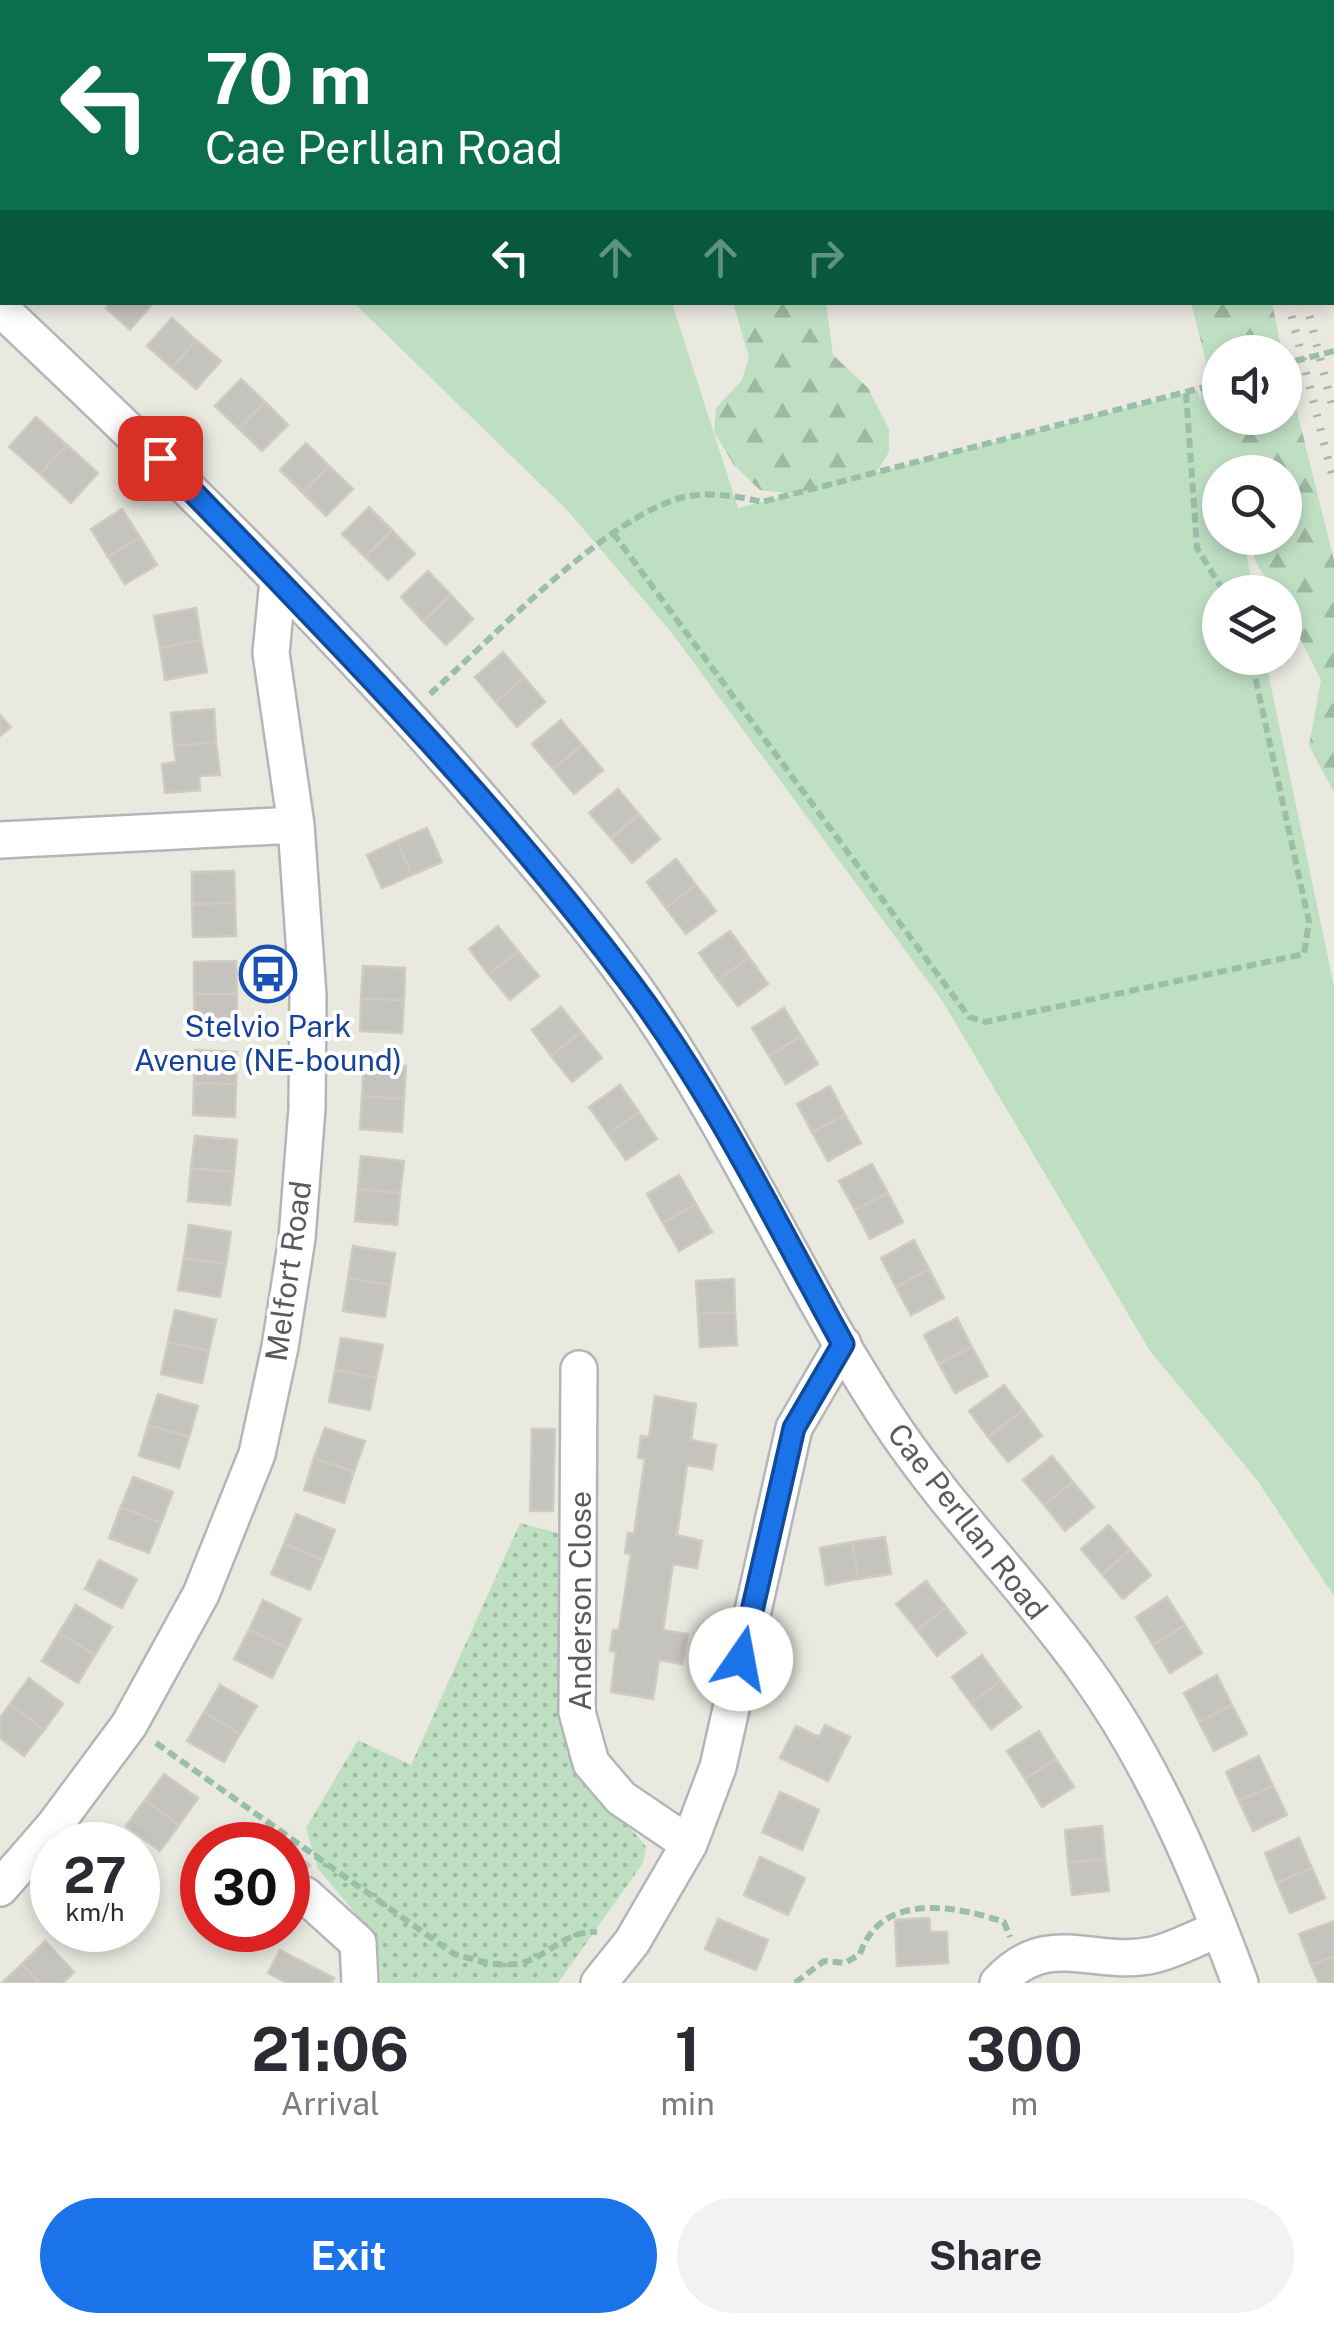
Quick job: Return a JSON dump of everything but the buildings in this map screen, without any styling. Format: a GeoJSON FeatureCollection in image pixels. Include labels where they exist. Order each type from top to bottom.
{"type":"FeatureCollection","features":[{"type":"Feature","properties":{"kind":"street","name":"Cae Perllan Road"},"geometry":{"type":"LineString","coordinates":[[0,308],[160,458],[407,715],[534,860],[634,986],[746,1169],[843,1344],[945,1500],[1086,1671],[1151,1775],[1220,1928],[1240,1983]]}},
{"type":"Feature","properties":{"kind":"street","name":"Melfort Road"},"geometry":{"type":"LineString","coordinates":[[0,1888],[54,1826],[129,1725],[202,1594],[257,1454],[280,1347],[297,1238],[307,1108],[308,996],[296,825],[271,653],[278,580]]}},
{"type":"Feature","properties":{"kind":"street"},"geometry":{"type":"LineString","coordinates":[[0,840],[296,825]]}},
{"type":"Feature","properties":{"kind":"street"},"geometry":{"type":"LineString","coordinates":[[599,1983],[632,1942],[690,1844],[718,1766],[794,1428],[843,1344]]}},
{"type":"Feature","properties":{"kind":"street","name":"Anderson Close"},"geometry":{"type":"LineString","coordinates":[[579,1369],[577,1712],[591,1763],[620,1798],[690,1844]]}},
{"type":"Feature","properties":{"kind":"street"},"geometry":{"type":"LineString","coordinates":[[310,1900],[358,1943],[360,1983]]}},
{"type":"Feature","properties":{"kind":"street"},"geometry":{"type":"LineString","coordinates":[[1009,1971],[1062,1951],[1111,1959],[1154,1955],[1220,1928]]}},
{"type":"Feature","properties":{"kind":"path"},"geometry":{"type":"LineString","coordinates":[[1302,359],[1334,351]]}},
{"type":"Feature","properties":{"kind":"path"},"geometry":{"type":"LineString","coordinates":[[407,715],[613,532],[673,500],[700,496],[762,502],[1202,388]]}},
{"type":"Feature","properties":{"kind":"path"},"geometry":{"type":"LineString","coordinates":[[1186,392],[1197,548],[1214,575]]}},
{"type":"Feature","properties":{"kind":"path"},"geometry":{"type":"LineString","coordinates":[[613,532],[969,1017],[985,1022],[1304,954],[1309,922],[1255,675]]}},
{"type":"Feature","properties":{"kind":"path"},"geometry":{"type":"LineString","coordinates":[[129,1725],[454,1954],[492,1964],[526,1962],[552,1944],[592,1931],[632,1942]]}},
{"type":"Feature","properties":{"kind":"path"},"geometry":{"type":"LineString","coordinates":[[795,1983],[824,1962],[845,1963],[860,1954],[866,1937],[881,1920],[900,1910],[966,1909],[1004,1922],[1009,1971]]}},
{"type":"Feature","properties":{"kind":"green space"},"geometry":{"type":"Polygon","coordinates":[[[356,305],[673,305],[738,508],[1197,390],[1202,400],[1202,435],[1225,435],[1229,455],[1202,455],[1202,555],[1247,555],[1250,575],[1202,575],[1202,675],[1269,675],[1334,986],[1334,1596],[1257,1480],[1150,1351],[943,1002],[671,632],[568,511],[356,305]]]}},
{"type":"Feature","properties":{"kind":"green space"},"geometry":{"type":"Polygon","coordinates":[[[734,305],[826,305],[833,355],[868,388],[889,429],[889,452],[876,473],[809,496],[760,490],[734,465],[714,432],[716,408],[742,380],[749,357],[734,305]]]}},
{"type":"Feature","properties":{"kind":"green space"},"geometry":{"type":"Polygon","coordinates":[[[1192,305],[1272,305],[1279,335],[1202,335],[1202,346],[1192,305]]]}},
{"type":"Feature","properties":{"kind":"green space"},"geometry":{"type":"Polygon","coordinates":[[[1302,431],[1334,560],[1334,792],[1309,746],[1321,680],[1302,643],[1302,575],[1264,575],[1254,555],[1302,555],[1302,455],[1215,455],[1210,435],[1302,435],[1302,431]]]}},
{"type":"Feature","properties":{"kind":"green space"},"geometry":{"type":"Polygon","coordinates":[[[520,1523],[565,1535],[559,1669],[566,1737],[576,1767],[591,1792],[646,1847],[643,1863],[558,1983],[381,1983],[378,1949],[363,1922],[318,1869],[310,1842],[310,1822],[358,1740],[411,1765],[520,1523]]]}},
{"type":"Feature","properties":{"kind":"railway"},"geometry":{"type":"LineString","coordinates":[[1289,305],[1334,482]]}},
{"type":"Feature","properties":{"kind":"railway"},"geometry":{"type":"LineString","coordinates":[[1307,305],[1334,413]]}},
{"type":"Feature","properties":{"kind":"place","name":"Stelvio Park Avenue (NE-bound)"},"geometry":{"type":"Point","coordinates":[268,974]}},
{"type":"Feature","properties":{"kind":"route"},"geometry":{"type":"LineString","coordinates":[[160,458],[407,715],[534,860],[634,986],[746,1169],[843,1344],[822,1374],[794,1428],[741,1659]]}}]}
